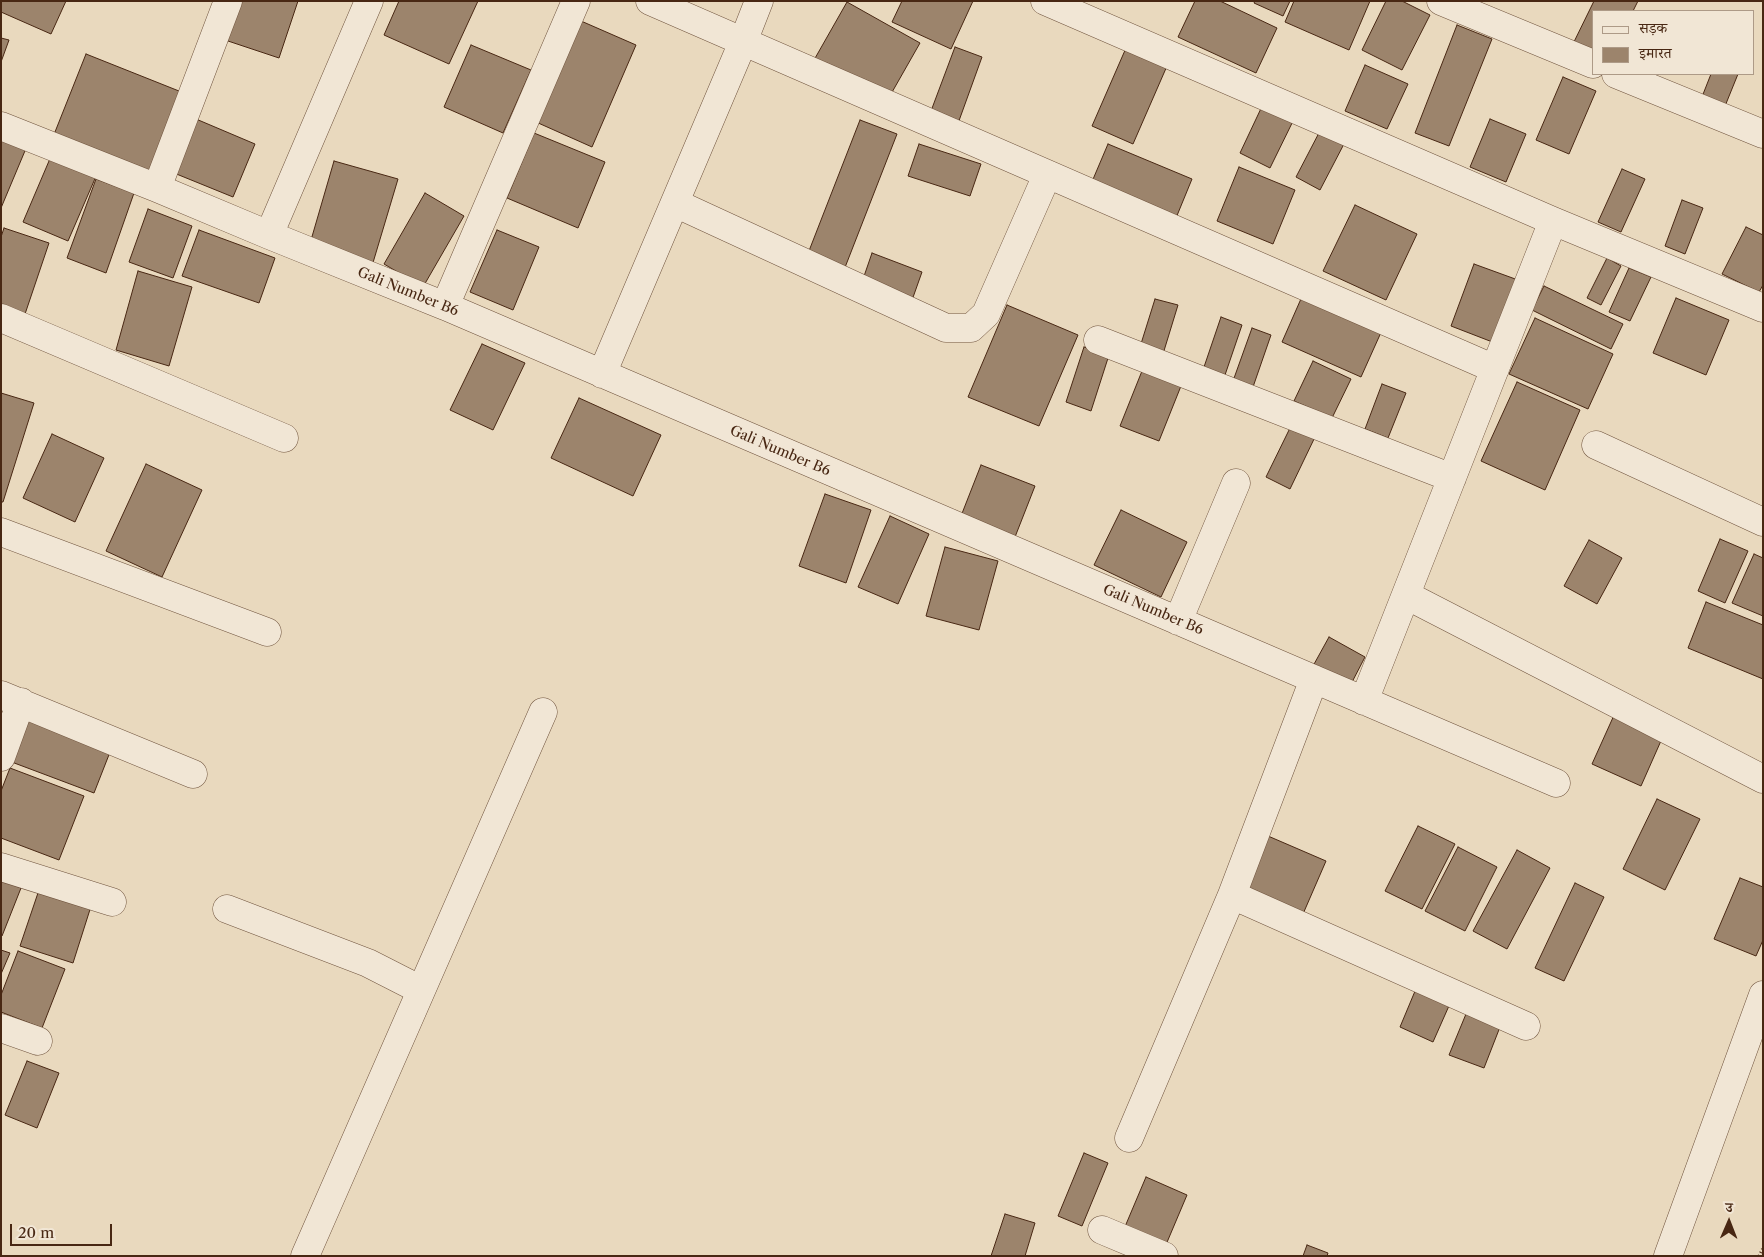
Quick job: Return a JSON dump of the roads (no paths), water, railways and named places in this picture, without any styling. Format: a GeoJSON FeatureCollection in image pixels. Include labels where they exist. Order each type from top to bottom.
{"type":"FeatureCollection","features":[{"type":"Feature","properties":{"kind":"street"},"geometry":{"type":"LineString","coordinates":[[157,188],[228,1]]}},
{"type":"Feature","properties":{"kind":"street"},"geometry":{"type":"LineString","coordinates":[[269,235],[369,1]]}},
{"type":"Feature","properties":{"kind":"street"},"geometry":{"type":"LineString","coordinates":[[445,306],[576,1]]}},
{"type":"Feature","properties":{"kind":"street"},"geometry":{"type":"LineString","coordinates":[[650,1],[1495,369]]}},
{"type":"Feature","properties":{"kind":"street"},"geometry":{"type":"LineString","coordinates":[[602,374],[759,1]]}},
{"type":"Feature","properties":{"kind":"street"},"geometry":{"type":"LineString","coordinates":[[1045,1],[1553,221],[1763,308]]}},
{"type":"Feature","properties":{"kind":"street"},"geometry":{"type":"LineString","coordinates":[[1441,1],[1592,64]]}},
{"type":"Feature","properties":{"kind":"street"},"geometry":{"type":"LineString","coordinates":[[1618,75],[1763,134]]}},
{"type":"Feature","properties":{"kind":"street","name":"Gali Number B6"},"geometry":{"type":"LineString","coordinates":[[1,126],[445,306],[1556,783]]}},
{"type":"Feature","properties":{"kind":"street"},"geometry":{"type":"LineString","coordinates":[[675,203],[946,328],[971,328],[986,314],[1047,175]]}},
{"type":"Feature","properties":{"kind":"street"},"geometry":{"type":"LineString","coordinates":[[1364,701],[1553,221]]}},
{"type":"Feature","properties":{"kind":"street"},"geometry":{"type":"LineString","coordinates":[[1,318],[284,438]]}},
{"type":"Feature","properties":{"kind":"street"},"geometry":{"type":"LineString","coordinates":[[1098,340],[1452,478]]}},
{"type":"Feature","properties":{"kind":"street"},"geometry":{"type":"LineString","coordinates":[[1596,445],[1763,522]]}},
{"type":"Feature","properties":{"kind":"street"},"geometry":{"type":"LineString","coordinates":[[1178,621],[1236,483]]}},
{"type":"Feature","properties":{"kind":"street"},"geometry":{"type":"LineString","coordinates":[[1,532],[267,632]]}},
{"type":"Feature","properties":{"kind":"street"},"geometry":{"type":"LineString","coordinates":[[1406,595],[1763,779]]}},
{"type":"Feature","properties":{"kind":"street"},"geometry":{"type":"LineString","coordinates":[[1129,1138],[1232,895],[1314,679]]}},
{"type":"Feature","properties":{"kind":"street"},"geometry":{"type":"LineString","coordinates":[[1,757],[11,698],[193,774]]}},
{"type":"Feature","properties":{"kind":"street"},"geometry":{"type":"LineString","coordinates":[[305,1256],[543,712]]}},
{"type":"Feature","properties":{"kind":"street"},"geometry":{"type":"LineString","coordinates":[[1,867],[112,902]]}},
{"type":"Feature","properties":{"kind":"street"},"geometry":{"type":"LineString","coordinates":[[1232,895],[1526,1026]]}},
{"type":"Feature","properties":{"kind":"street"},"geometry":{"type":"LineString","coordinates":[[227,909],[368,963],[421,990]]}},
{"type":"Feature","properties":{"kind":"street"},"geometry":{"type":"LineString","coordinates":[[1668,1256],[1763,995]]}},
{"type":"Feature","properties":{"kind":"street"},"geometry":{"type":"LineString","coordinates":[[1,1028],[38,1041]]}},
{"type":"Feature","properties":{"kind":"street"},"geometry":{"type":"LineString","coordinates":[[1102,1230],[1164,1256]]}}]}
